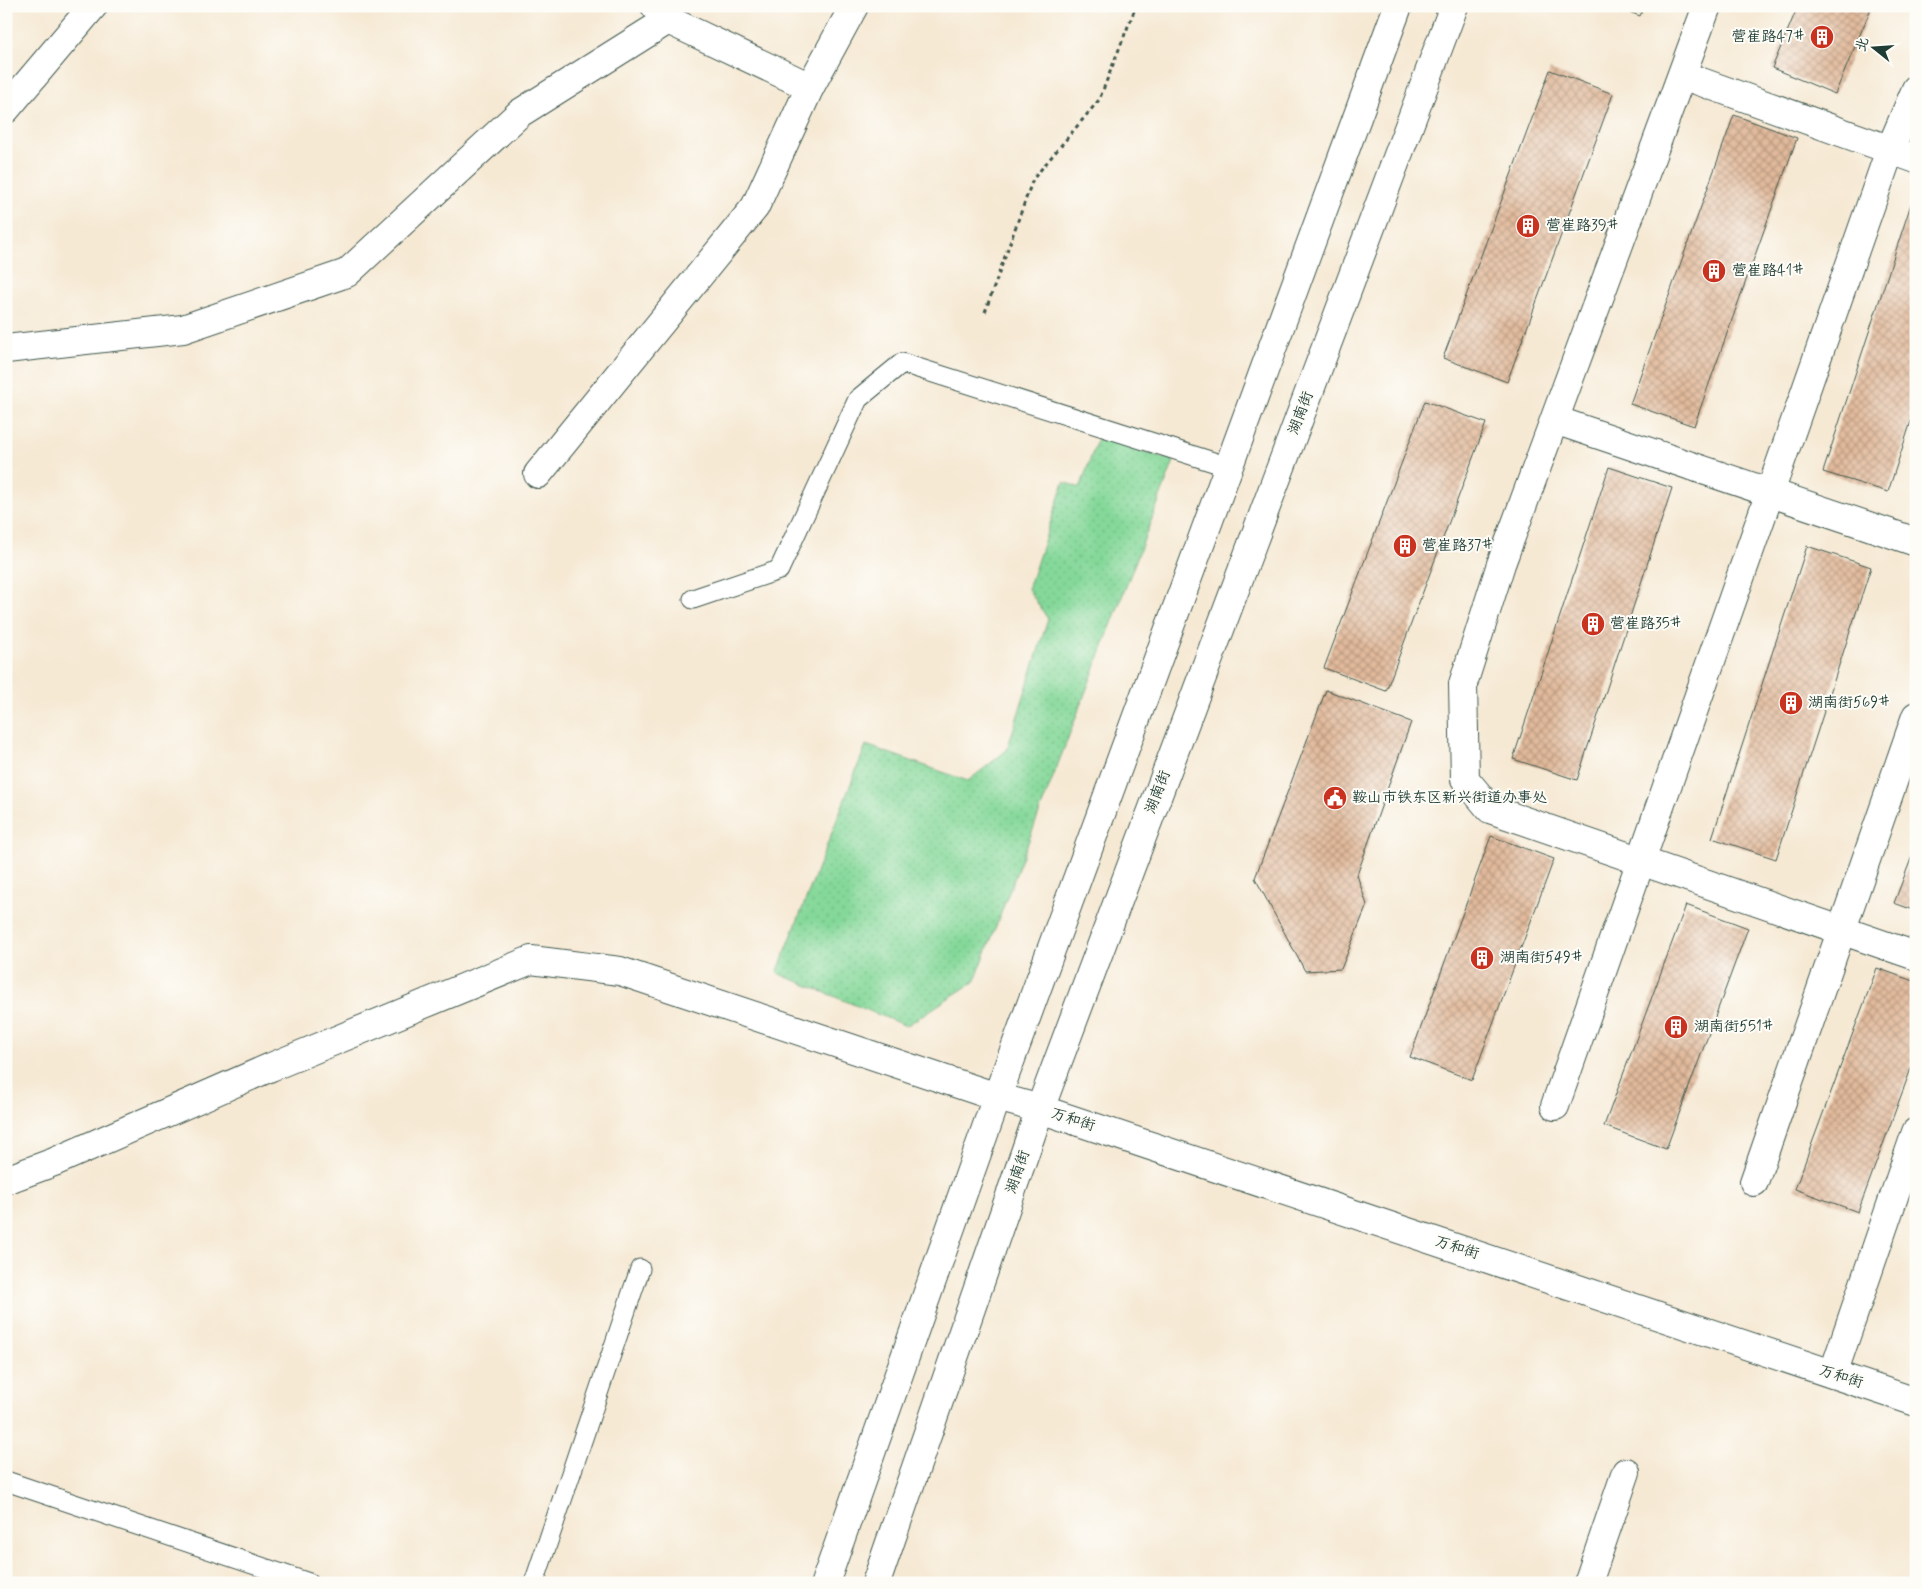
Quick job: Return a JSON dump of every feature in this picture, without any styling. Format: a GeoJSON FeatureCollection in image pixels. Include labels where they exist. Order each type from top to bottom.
{"type":"FeatureCollection","features":[{"type":"Feature","properties":{"kind":"street"},"geometry":{"type":"LineString","coordinates":[[6,109],[93,6]]}},
{"type":"Feature","properties":{"kind":"street"},"geometry":{"type":"LineString","coordinates":[[538,474],[755,207],[810,86],[854,6]]}},
{"type":"Feature","properties":{"kind":"street"},"geometry":{"type":"LineString","coordinates":[[825,1583],[997,1097],[1398,6]]}},
{"type":"Feature","properties":{"kind":"street","name":"湖南街"},"geometry":{"type":"LineString","coordinates":[[876,1583],[1040,1108],[1454,6]]}},
{"type":"Feature","properties":{"kind":"street"},"geometry":{"type":"LineString","coordinates":[[1707,6],[1502,564],[1463,684],[1465,778],[1490,810],[1916,956]]}},
{"type":"Feature","properties":{"kind":"street"},"geometry":{"type":"LineString","coordinates":[[6,349],[184,329],[347,273],[520,113],[661,13],[810,86]]}},
{"type":"Feature","properties":{"kind":"street"},"geometry":{"type":"LineString","coordinates":[[1682,76],[1916,159]]}},
{"type":"Feature","properties":{"kind":"street"},"geometry":{"type":"LineString","coordinates":[[1555,1106],[1890,150],[1916,89]]}},
{"type":"Feature","properties":{"kind":"street"},"geometry":{"type":"LineString","coordinates":[[1555,420],[1916,542]]}},
{"type":"Feature","properties":{"kind":"street"},"geometry":{"type":"LineString","coordinates":[[1754,1182],[1916,716]]}},
{"type":"Feature","properties":{"kind":"street","name":"万和街"},"geometry":{"type":"LineString","coordinates":[[6,1180],[54,1162],[271,1067],[532,960],[620,971],[997,1097],[1040,1108],[1916,1402]]}},
{"type":"Feature","properties":{"kind":"street"},"geometry":{"type":"LineString","coordinates":[[1833,1374],[1916,1132]]}},
{"type":"Feature","properties":{"kind":"street"},"geometry":{"type":"LineString","coordinates":[[1588,1583],[1626,1472]]}},
{"type":"Feature","properties":{"kind":"lane"},"geometry":{"type":"LineString","coordinates":[[693,600],[779,570],[858,399],[902,363],[1229,467]]}},
{"type":"Feature","properties":{"kind":"lane"},"geometry":{"type":"LineString","coordinates":[[534,1583],[640,1269]]}},
{"type":"Feature","properties":{"kind":"lane"},"geometry":{"type":"LineString","coordinates":[[6,1481],[309,1583]]}},
{"type":"Feature","properties":{"kind":"path"},"geometry":{"type":"LineString","coordinates":[[985,312],[1033,179],[1099,100],[1136,6]]}},
{"type":"Feature","properties":{"kind":"green space"},"geometry":{"type":"Polygon","coordinates":[[[1098,437],[1174,461],[975,981],[906,1026],[777,973],[866,745],[968,781],[1007,750],[1048,619],[1028,589],[1064,482],[1080,488],[1098,437]]]}},
{"type":"Feature","properties":{"kind":"building"},"geometry":{"type":"Polygon","coordinates":[[[1613,6],[1644,6],[1640,16],[1613,6]]]}},
{"type":"Feature","properties":{"kind":"building","name":"营崔路47#"},"geometry":{"type":"Polygon","coordinates":[[[1798,6],[1872,6],[1835,94],[1772,68],[1798,6]]]}},
{"type":"Feature","properties":{"kind":"building","name":"营崔路39#"},"geometry":{"type":"Polygon","coordinates":[[[1550,70],[1613,94],[1507,382],[1443,358],[1550,70]]]}},
{"type":"Feature","properties":{"kind":"building","name":"营崔路41#"},"geometry":{"type":"Polygon","coordinates":[[[1734,115],[1797,138],[1694,426],[1630,404],[1734,115]]]}},
{"type":"Feature","properties":{"kind":"building"},"geometry":{"type":"Polygon","coordinates":[[[1916,189],[1916,406],[1888,492],[1823,472],[1916,189]]]}},
{"type":"Feature","properties":{"kind":"building","name":"营崔路37#"},"geometry":{"type":"Polygon","coordinates":[[[1425,401],[1486,423],[1386,691],[1324,668],[1425,401]]]}},
{"type":"Feature","properties":{"kind":"building","name":"营崔路35#"},"geometry":{"type":"Polygon","coordinates":[[[1609,467],[1672,488],[1577,780],[1513,759],[1609,467]]]}},
{"type":"Feature","properties":{"kind":"building","name":"湖南街569#"},"geometry":{"type":"Polygon","coordinates":[[[1807,546],[1871,567],[1776,859],[1712,838],[1807,546]]]}},
{"type":"Feature","properties":{"kind":"building","name":"鞍山市铁东区新兴街道办事处"},"geometry":{"type":"Polygon","coordinates":[[[1326,690],[1411,722],[1357,875],[1367,905],[1341,969],[1305,971],[1255,878],[1326,690]]]}},
{"type":"Feature","properties":{"kind":"building","name":"湖南街549#"},"geometry":{"type":"Polygon","coordinates":[[[1491,836],[1554,859],[1472,1080],[1410,1057],[1491,836]]]}},
{"type":"Feature","properties":{"kind":"building"},"geometry":{"type":"Polygon","coordinates":[[[1916,846],[1916,911],[1894,903],[1916,846]]]}},
{"type":"Feature","properties":{"kind":"building","name":"湖南街551#"},"geometry":{"type":"Polygon","coordinates":[[[1686,905],[1748,928],[1666,1149],[1604,1126],[1686,905]]]}},
{"type":"Feature","properties":{"kind":"building"},"geometry":{"type":"Polygon","coordinates":[[[1877,968],[1916,982],[1916,1055],[1858,1212],[1795,1189],[1877,968]]]}},
{"type":"Feature","properties":{"kind":"place","name":"营崔路47#"},"geometry":{"type":"Point","coordinates":[1822,37]}},
{"type":"Feature","properties":{"kind":"place","name":"营崔路39#"},"geometry":{"type":"Point","coordinates":[1528,226]}},
{"type":"Feature","properties":{"kind":"place","name":"营崔路41#"},"geometry":{"type":"Point","coordinates":[1714,271]}},
{"type":"Feature","properties":{"kind":"place","name":"营崔路37#"},"geometry":{"type":"Point","coordinates":[1405,546]}},
{"type":"Feature","properties":{"kind":"place","name":"营崔路35#"},"geometry":{"type":"Point","coordinates":[1593,624]}},
{"type":"Feature","properties":{"kind":"place","name":"湖南街569#"},"geometry":{"type":"Point","coordinates":[1791,703]}},
{"type":"Feature","properties":{"kind":"place","name":"鞍山市铁东区新兴街道办事处"},"geometry":{"type":"Point","coordinates":[1335,798]}},
{"type":"Feature","properties":{"kind":"place","name":"湖南街549#"},"geometry":{"type":"Point","coordinates":[1482,958]}},
{"type":"Feature","properties":{"kind":"place","name":"湖南街551#"},"geometry":{"type":"Point","coordinates":[1676,1027]}}]}
